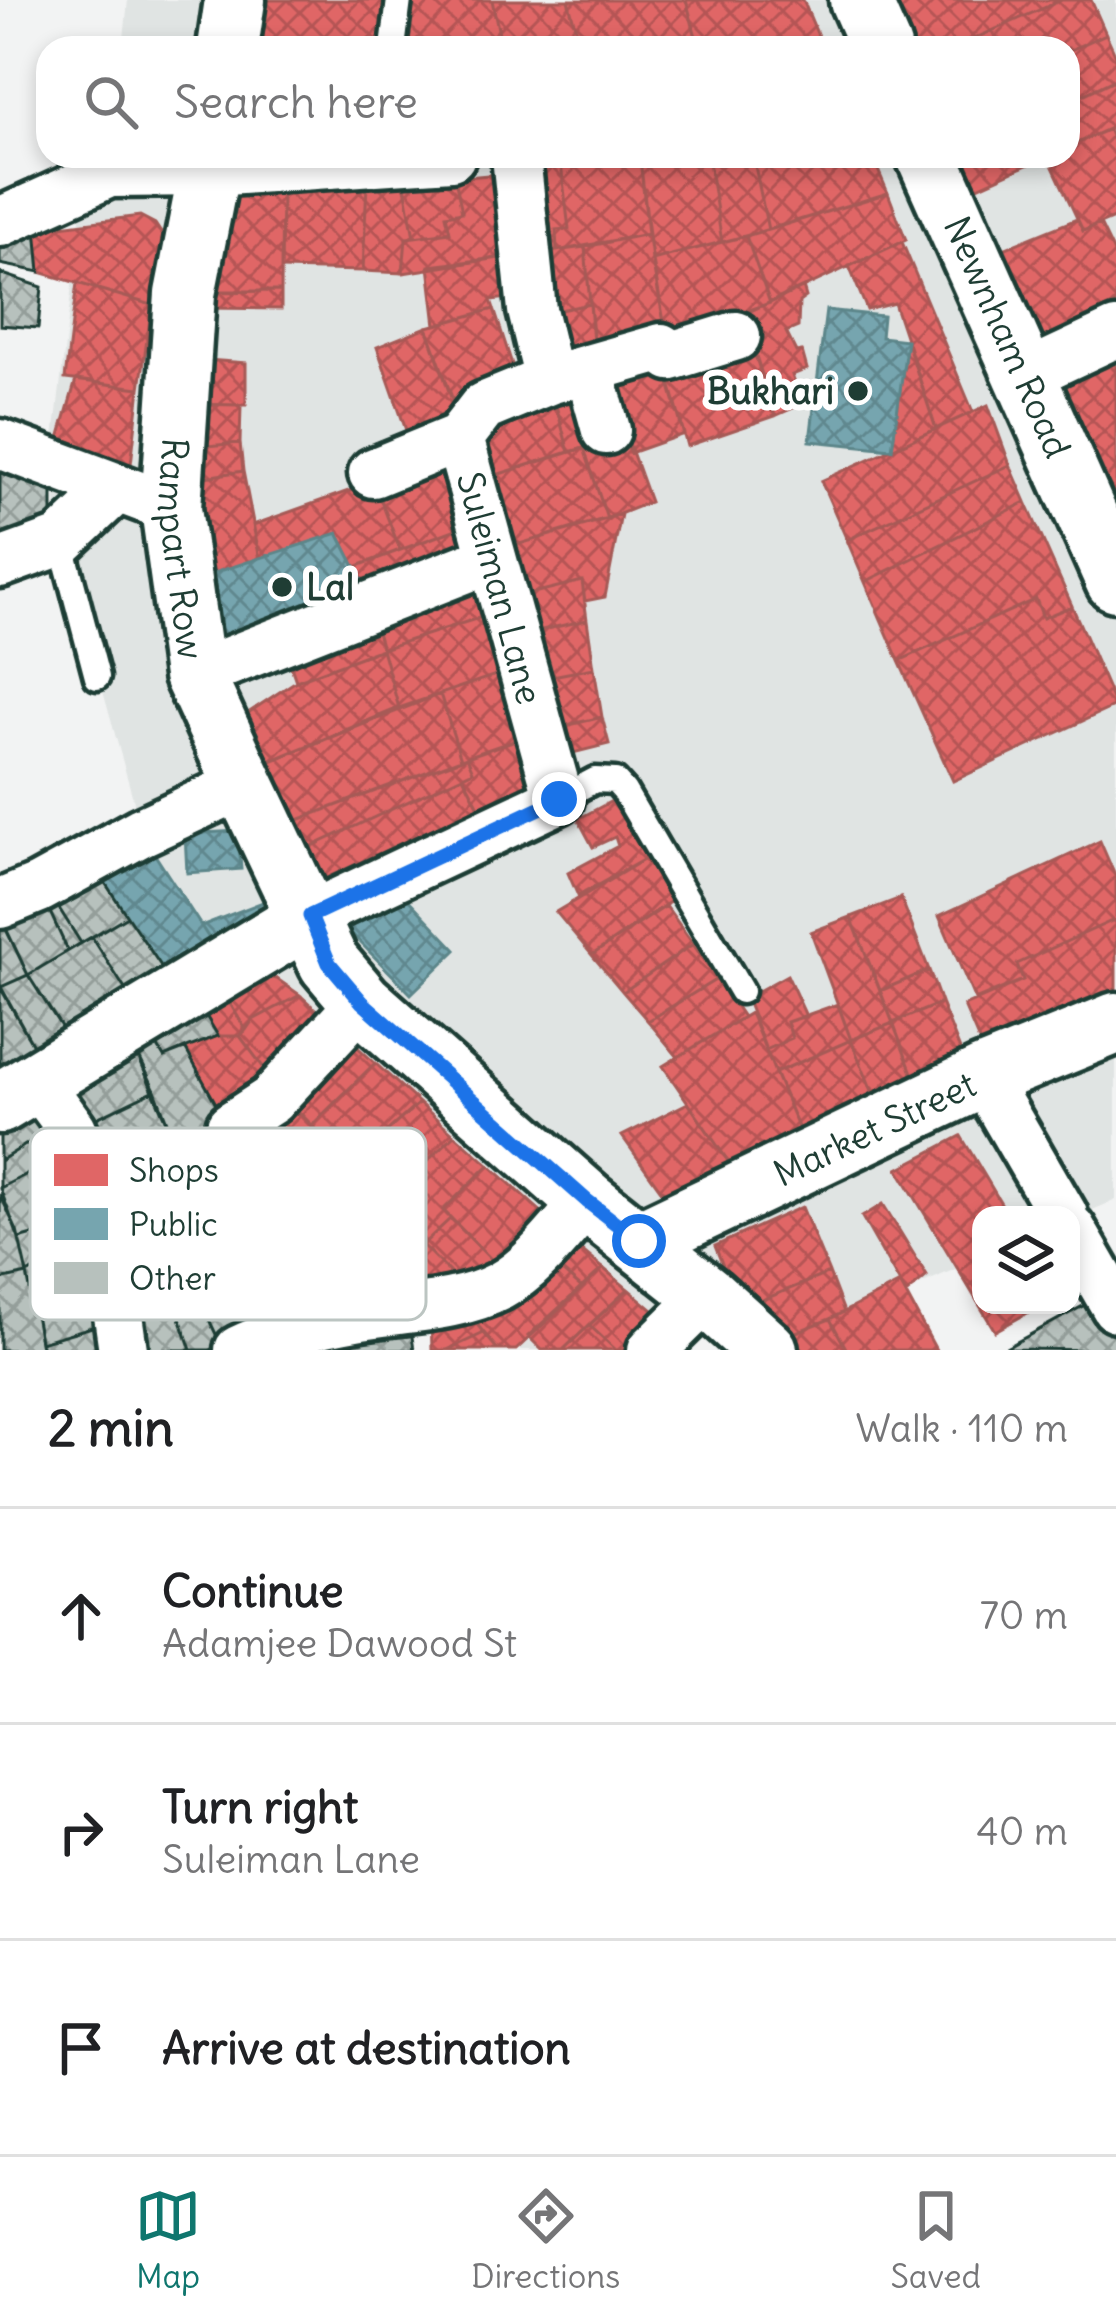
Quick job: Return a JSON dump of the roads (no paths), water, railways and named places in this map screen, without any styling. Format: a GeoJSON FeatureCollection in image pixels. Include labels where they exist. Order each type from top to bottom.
{"type":"FeatureCollection","features":[{"type":"Feature","properties":{"kind":"street"},"geometry":{"type":"LineString","coordinates":[[230,36],[236,0]]}},
{"type":"Feature","properties":{"kind":"street"},"geometry":{"type":"LineString","coordinates":[[860,0],[876,36]]}},
{"type":"Feature","properties":{"kind":"street"},"geometry":{"type":"LineString","coordinates":[[0,222],[110,173],[166,168]]}},
{"type":"Feature","properties":{"kind":"street","name":"Rampart Row"},"geometry":{"type":"LineString","coordinates":[[210,168],[144,498],[194,675],[244,784],[329,963],[362,1002],[587,1201],[767,1350]]}},
{"type":"Feature","properties":{"kind":"street"},"geometry":{"type":"LineString","coordinates":[[517,168],[532,310],[606,430]]}},
{"type":"Feature","properties":{"kind":"street","name":"Newnham Road"},"geometry":{"type":"LineString","coordinates":[[932,168],[1116,581]]}},
{"type":"Feature","properties":{"kind":"street"},"geometry":{"type":"LineString","coordinates":[[1024,376],[1116,333]]}},
{"type":"Feature","properties":{"kind":"street","name":"Suleiman Lane"},"geometry":{"type":"LineString","coordinates":[[559,799],[459,437],[483,406],[661,348],[671,356],[736,336]]}},
{"type":"Feature","properties":{"kind":"street"},"geometry":{"type":"LineString","coordinates":[[373,473],[459,437]]}},
{"type":"Feature","properties":{"kind":"street"},"geometry":{"type":"LineString","coordinates":[[0,444],[144,498]]}},
{"type":"Feature","properties":{"kind":"street"},"geometry":{"type":"LineString","coordinates":[[0,563],[61,542],[144,498]]}},
{"type":"Feature","properties":{"kind":"street"},"geometry":{"type":"LineString","coordinates":[[194,675],[490,559]]}},
{"type":"Feature","properties":{"kind":"street"},"geometry":{"type":"LineString","coordinates":[[0,904],[244,784]]}},
{"type":"Feature","properties":{"kind":"street"},"geometry":{"type":"LineString","coordinates":[[69,1128],[18,1091],[310,916],[559,799]]}},
{"type":"Feature","properties":{"kind":"street"},"geometry":{"type":"LineString","coordinates":[[231,1126],[272,1100],[362,1002]]}},
{"type":"Feature","properties":{"kind":"street","name":"Market Street"},"geometry":{"type":"LineString","coordinates":[[639,1241],[983,1077],[1116,1023]]}},
{"type":"Feature","properties":{"kind":"street"},"geometry":{"type":"LineString","coordinates":[[983,1077],[1058,1206]]}},
{"type":"Feature","properties":{"kind":"street"},"geometry":{"type":"LineString","coordinates":[[376,1320],[423,1330],[500,1286],[536,1258],[587,1201]]}},
{"type":"Feature","properties":{"kind":"street"},"geometry":{"type":"LineString","coordinates":[[1080,1241],[1109,1280]]}},
{"type":"Feature","properties":{"kind":"street"},"geometry":{"type":"LineString","coordinates":[[652,1350],[707,1296]]}},
{"type":"Feature","properties":{"kind":"street"},"geometry":{"type":"LineString","coordinates":[[119,1320],[123,1350]]}},
{"type":"Feature","properties":{"kind":"street"},"geometry":{"type":"LineString","coordinates":[[239,1350],[268,1336],[339,1320]]}},
{"type":"Feature","properties":{"kind":"lane"},"geometry":{"type":"LineString","coordinates":[[394,36],[399,0]]}},
{"type":"Feature","properties":{"kind":"lane"},"geometry":{"type":"LineString","coordinates":[[61,542],[97,677]]}},
{"type":"Feature","properties":{"kind":"lane"},"geometry":{"type":"LineString","coordinates":[[559,799],[595,780],[615,781],[625,791],[741,991]]}},
{"type":"Feature","properties":{"kind":"place","name":"Bukhari"},"geometry":{"type":"Point","coordinates":[858,391]}},
{"type":"Feature","properties":{"kind":"place","name":"Lal"},"geometry":{"type":"Point","coordinates":[282,587]}}]}
